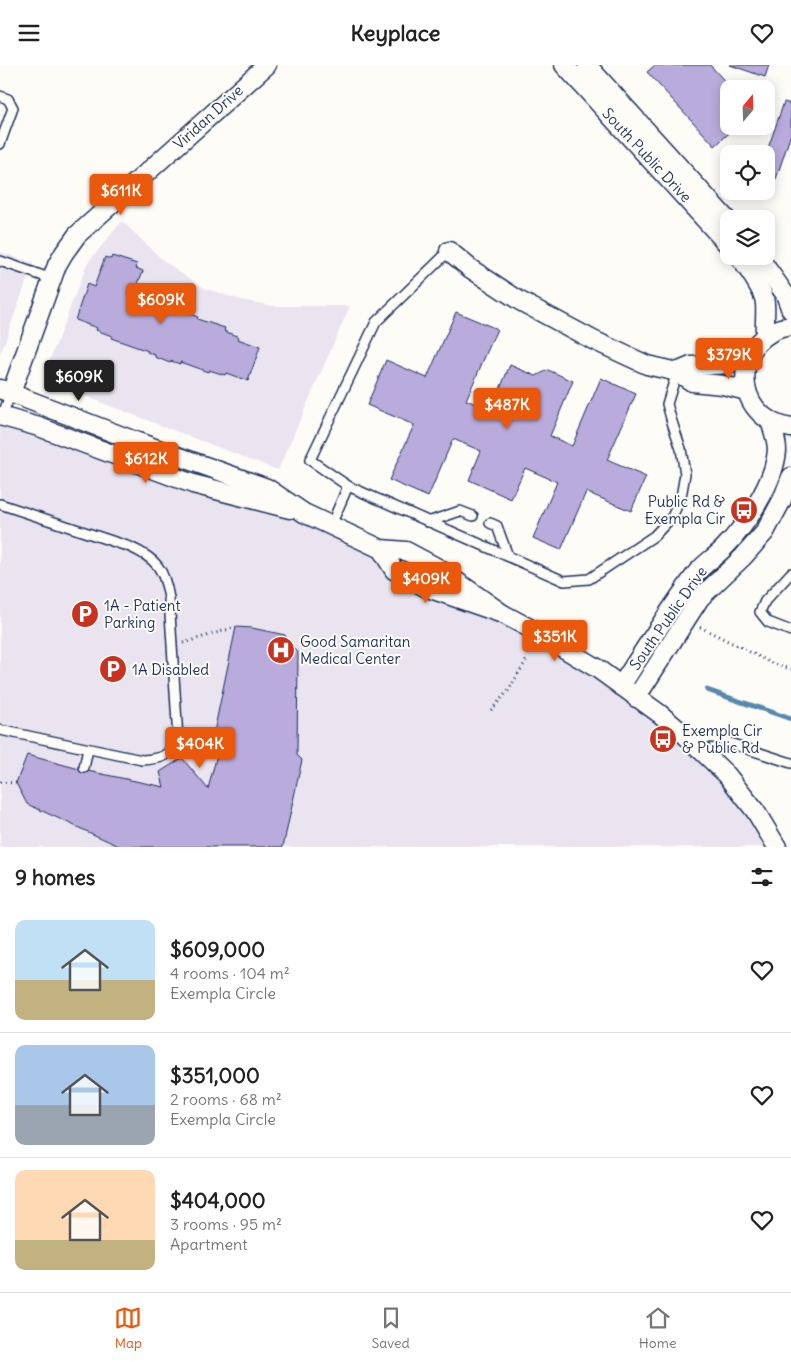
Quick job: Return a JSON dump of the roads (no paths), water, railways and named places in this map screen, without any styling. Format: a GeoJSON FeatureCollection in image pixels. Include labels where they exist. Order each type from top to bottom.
{"type":"FeatureCollection","features":[{"type":"Feature","properties":{"kind":"street","name":"Viridan Drive"},"geometry":{"type":"LineString","coordinates":[[6,391],[57,265],[64,253],[85,227],[267,65]]}},
{"type":"Feature","properties":{"kind":"street","name":"South Public Drive"},"geometry":{"type":"LineString","coordinates":[[564,65],[720,236]]}},
{"type":"Feature","properties":{"kind":"street","name":"South Public Drive"},"geometry":{"type":"LineString","coordinates":[[587,65],[720,212]]}},
{"type":"Feature","properties":{"kind":"street"},"geometry":{"type":"LineString","coordinates":[[449,251],[471,269],[520,301],[593,341],[647,365],[677,372],[692,383],[723,385],[747,391]]}},
{"type":"Feature","properties":{"kind":"street"},"geometry":{"type":"LineString","coordinates":[[745,265],[751,273],[765,302],[765,336]]}},
{"type":"Feature","properties":{"kind":"street"},"geometry":{"type":"LineString","coordinates":[[764,265],[785,294],[791,309]]}},
{"type":"Feature","properties":{"kind":"street"},"geometry":{"type":"LineString","coordinates":[[791,326],[780,328],[765,336],[750,355],[745,371],[748,396],[757,410],[770,421],[791,428]]}},
{"type":"Feature","properties":{"kind":"street"},"geometry":{"type":"LineString","coordinates":[[677,372],[691,366],[730,363],[750,355]]}},
{"type":"Feature","properties":{"kind":"street"},"geometry":{"type":"LineString","coordinates":[[6,391],[135,441],[267,488],[304,513]]}},
{"type":"Feature","properties":{"kind":"street"},"geometry":{"type":"LineString","coordinates":[[1,418],[39,427],[193,484],[304,513],[381,549],[394,570],[425,587],[503,615],[533,630],[598,669],[660,714],[686,736],[727,775],[756,812],[777,847]]}},
{"type":"Feature","properties":{"kind":"street","name":"South Public Drive"},"geometry":{"type":"LineString","coordinates":[[621,686],[697,572],[724,548],[745,522],[761,497],[772,471],[777,450],[776,438],[770,421]]}},
{"type":"Feature","properties":{"kind":"street","name":"South Public Drive"},"geometry":{"type":"LineString","coordinates":[[636,698],[700,598],[743,557],[786,502],[791,477]]}},
{"type":"Feature","properties":{"kind":"lane"},"geometry":{"type":"LineString","coordinates":[[0,97],[8,99],[12,108],[0,144]]}},
{"type":"Feature","properties":{"kind":"lane"},"geometry":{"type":"LineString","coordinates":[[449,251],[376,322],[310,460],[348,487],[564,581],[589,579],[654,536],[672,517],[681,497],[685,474],[681,449],[667,404],[677,372]]}},
{"type":"Feature","properties":{"kind":"lane"},"geometry":{"type":"LineString","coordinates":[[0,261],[52,279]]}},
{"type":"Feature","properties":{"kind":"lane"},"geometry":{"type":"LineString","coordinates":[[1,418],[6,391]]}},
{"type":"Feature","properties":{"kind":"lane"},"geometry":{"type":"LineString","coordinates":[[331,525],[348,487]]}},
{"type":"Feature","properties":{"kind":"lane"},"geometry":{"type":"LineString","coordinates":[[0,503],[130,547],[146,555],[158,566],[166,582],[169,598],[178,739],[175,747],[166,755],[156,759],[142,760],[0,730]]}},
{"type":"Feature","properties":{"kind":"lane"},"geometry":{"type":"LineString","coordinates":[[428,522],[460,511],[473,516]]}},
{"type":"Feature","properties":{"kind":"lane"},"geometry":{"type":"LineString","coordinates":[[490,523],[497,526],[508,556]]}},
{"type":"Feature","properties":{"kind":"lane"},"geometry":{"type":"LineString","coordinates":[[791,573],[764,601],[760,611],[768,622],[791,631]]}},
{"type":"Feature","properties":{"kind":"lane"},"geometry":{"type":"LineString","coordinates":[[686,736],[714,739],[791,763]]}},
{"type":"Feature","properties":{"kind":"lane"},"geometry":{"type":"LineString","coordinates":[[84,768],[88,749]]}},
{"type":"Feature","properties":{"kind":"waterway"},"geometry":{"type":"LineString","coordinates":[[707,690],[791,719]]}},
{"type":"Feature","properties":{"kind":"place","name":"Public Rd & Exempla Cir"},"geometry":{"type":"Point","coordinates":[744,510]}},
{"type":"Feature","properties":{"kind":"place","name":"1A - Patient Parking"},"geometry":{"type":"Point","coordinates":[85,614]}},
{"type":"Feature","properties":{"kind":"place","name":"Good Samaritan Medical Center"},"geometry":{"type":"Point","coordinates":[281,650]}},
{"type":"Feature","properties":{"kind":"place","name":"1A Disabled"},"geometry":{"type":"Point","coordinates":[113,669]}},
{"type":"Feature","properties":{"kind":"place","name":"Exempla Cir & Public Rd"},"geometry":{"type":"Point","coordinates":[663,739]}}]}
